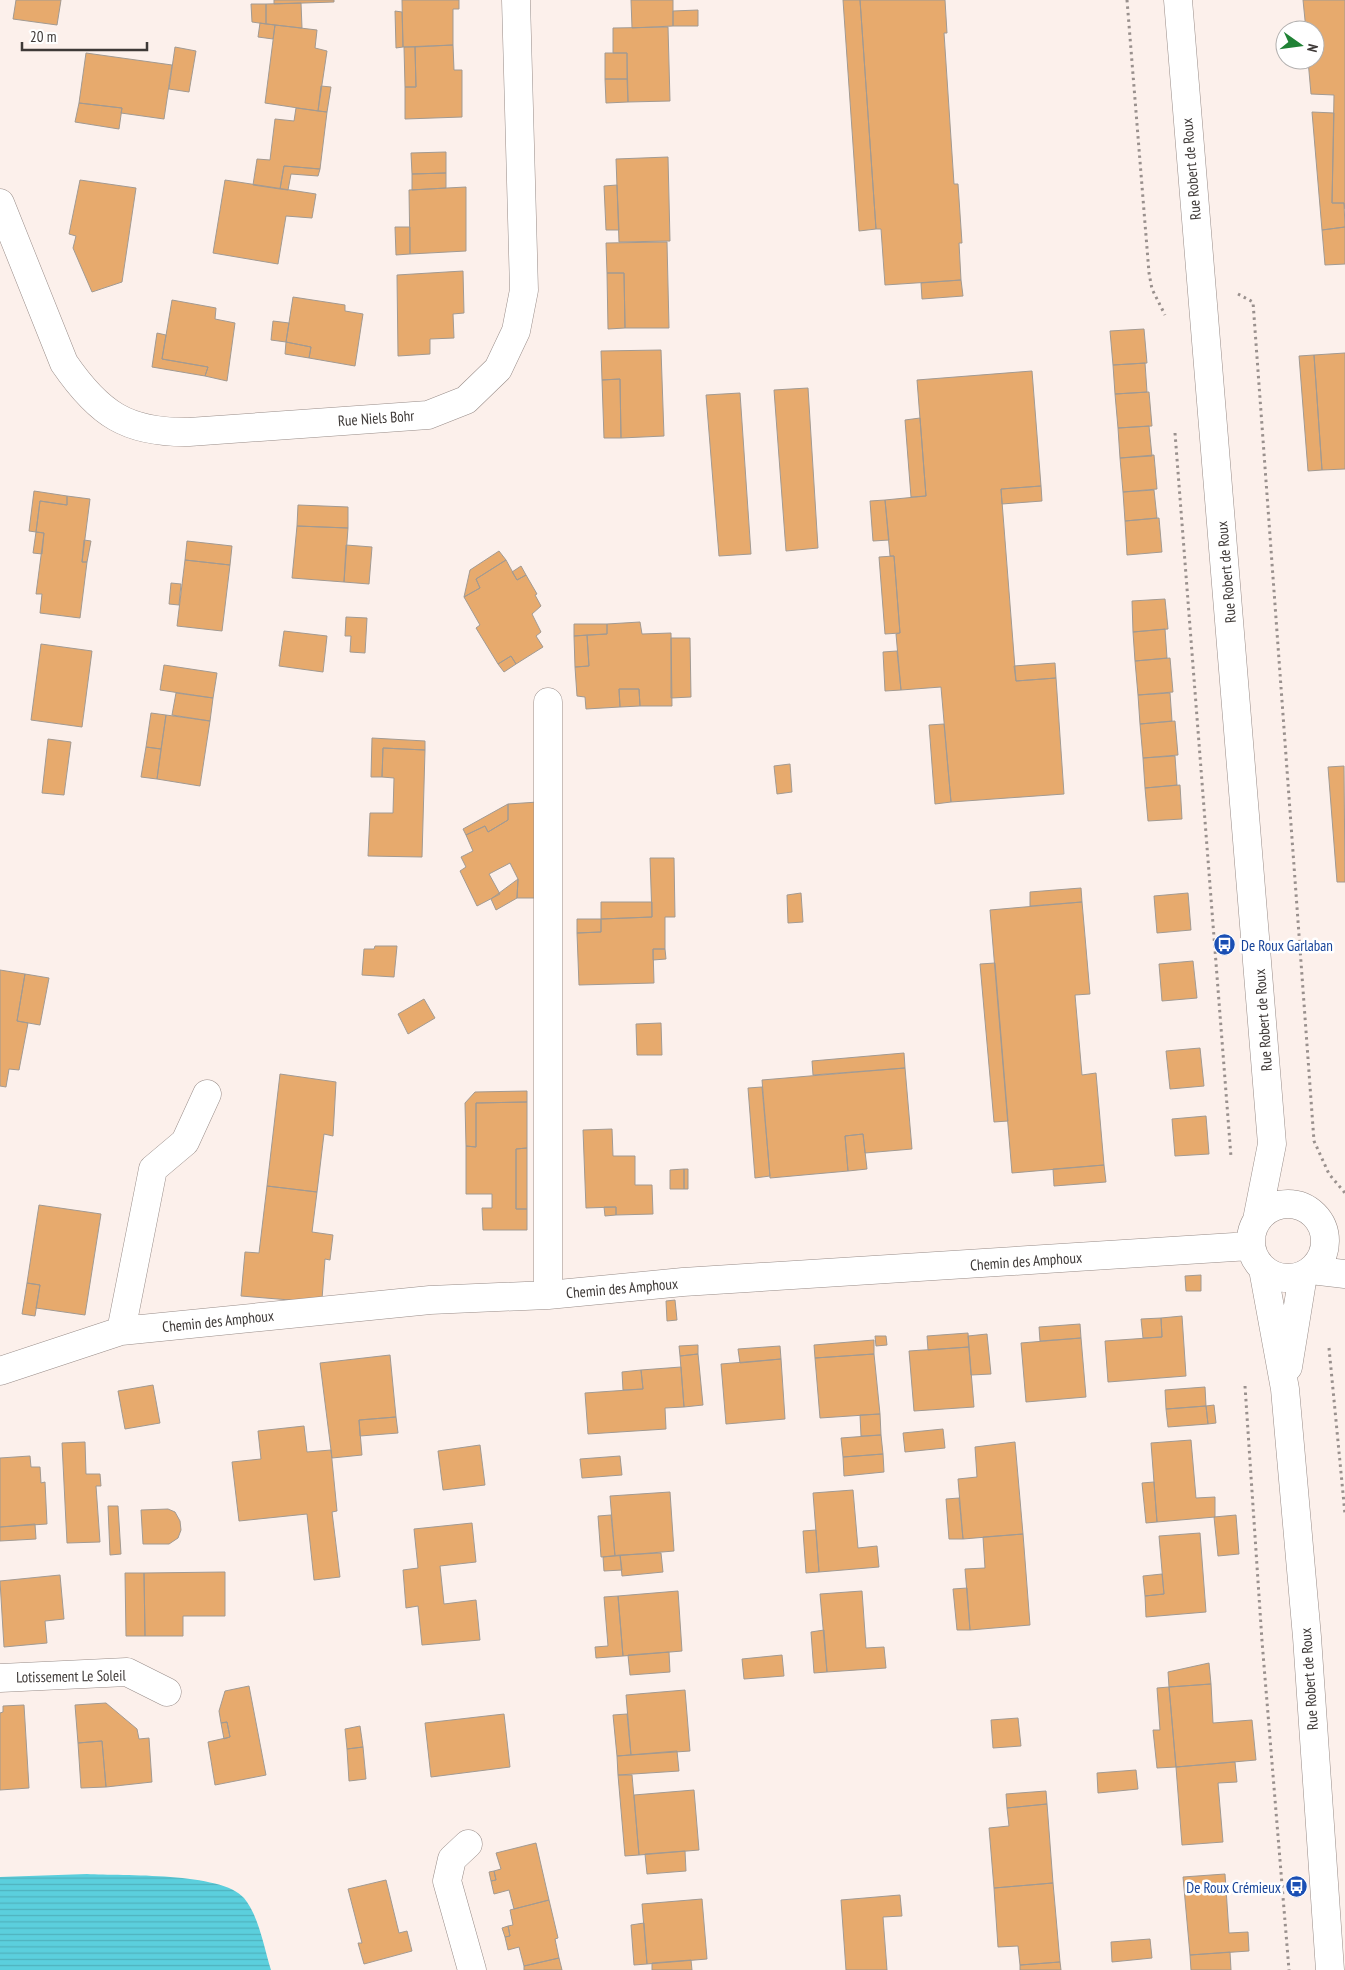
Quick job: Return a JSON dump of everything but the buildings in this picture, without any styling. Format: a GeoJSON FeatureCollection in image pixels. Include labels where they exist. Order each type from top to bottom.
{"type":"FeatureCollection","features":[{"type":"Feature","properties":{"kind":"street","name":"Rue Niels Bohr"},"geometry":{"type":"LineString","coordinates":[[0,203],[64,363],[80,387],[108,412],[132,426],[164,432],[189,432],[428,414],[466,400],[498,369],[516,331],[524,290],[516,0]]}},
{"type":"Feature","properties":{"kind":"street","name":"Rue Robert de Roux"},"geometry":{"type":"LineString","coordinates":[[1178,0],[1272,1144],[1286,1185],[1296,1205]]}},
{"type":"Feature","properties":{"kind":"street"},"geometry":{"type":"LineString","coordinates":[[548,702],[548,1295]]}},
{"type":"Feature","properties":{"kind":"street"},"geometry":{"type":"LineString","coordinates":[[121,1331],[153,1170],[186,1142],[207,1094]]}},
{"type":"Feature","properties":{"kind":"street","name":"Rue Robert de Roux"},"geometry":{"type":"LineString","coordinates":[[1257,1220],[1272,1144]]}},
{"type":"Feature","properties":{"kind":"street"},"geometry":{"type":"LineString","coordinates":[[1307,1272],[1320,1260],[1324,1247],[1334,1241],[1309,1211],[1296,1205],[1282,1204],[1268,1210],[1257,1220],[1252,1232],[1257,1258],[1276,1277],[1290,1278],[1307,1272],[1345,1274]]}},
{"type":"Feature","properties":{"kind":"street","name":"Rue Robert de Roux"},"geometry":{"type":"LineString","coordinates":[[1257,1258],[1285,1389],[1306,1627],[1330,1970]]}},
{"type":"Feature","properties":{"kind":"street","name":"Chemin des Amphoux"},"geometry":{"type":"LineString","coordinates":[[0,1371],[121,1331],[430,1300],[548,1295],[683,1282],[1257,1258]]}},
{"type":"Feature","properties":{"kind":"street","name":"Rue Robert de Roux"},"geometry":{"type":"LineString","coordinates":[[1285,1389],[1292,1333],[1307,1272]]}},
{"type":"Feature","properties":{"kind":"street","name":"Lotissement Le Soleil"},"geometry":{"type":"LineString","coordinates":[[0,1678],[127,1672],[167,1692]]}},
{"type":"Feature","properties":{"kind":"street"},"geometry":{"type":"LineString","coordinates":[[468,1844],[452,1859],[447,1881],[472,1970]]}},
{"type":"Feature","properties":{"kind":"path"},"geometry":{"type":"LineString","coordinates":[[1128,0],[1149,273],[1152,289],[1165,312],[1166,319]]}},
{"type":"Feature","properties":{"kind":"path"},"geometry":{"type":"LineString","coordinates":[[1200,273],[1253,302],[1312,1130],[1314,1141],[1329,1174],[1345,1193]]}},
{"type":"Feature","properties":{"kind":"path"},"geometry":{"type":"LineString","coordinates":[[1174,425],[1231,1161]]}},
{"type":"Feature","properties":{"kind":"path"},"geometry":{"type":"LineString","coordinates":[[1329,1347],[1345,1514]]}},
{"type":"Feature","properties":{"kind":"path"},"geometry":{"type":"LineString","coordinates":[[1245,1383],[1262,1641],[1289,1970]]}},
{"type":"Feature","properties":{"kind":"water"},"geometry":{"type":"Polygon","coordinates":[[[87,1874],[170,1877],[215,1884],[232,1890],[244,1898],[254,1914],[271,1970],[0,1970],[0,1877],[87,1874]]]}},
{"type":"Feature","properties":{"kind":"place","name":"De Roux Garlaban"},"geometry":{"type":"Point","coordinates":[1225,945]}},
{"type":"Feature","properties":{"kind":"place","name":"De Roux Crémieux"},"geometry":{"type":"Point","coordinates":[1297,1887]}}]}
